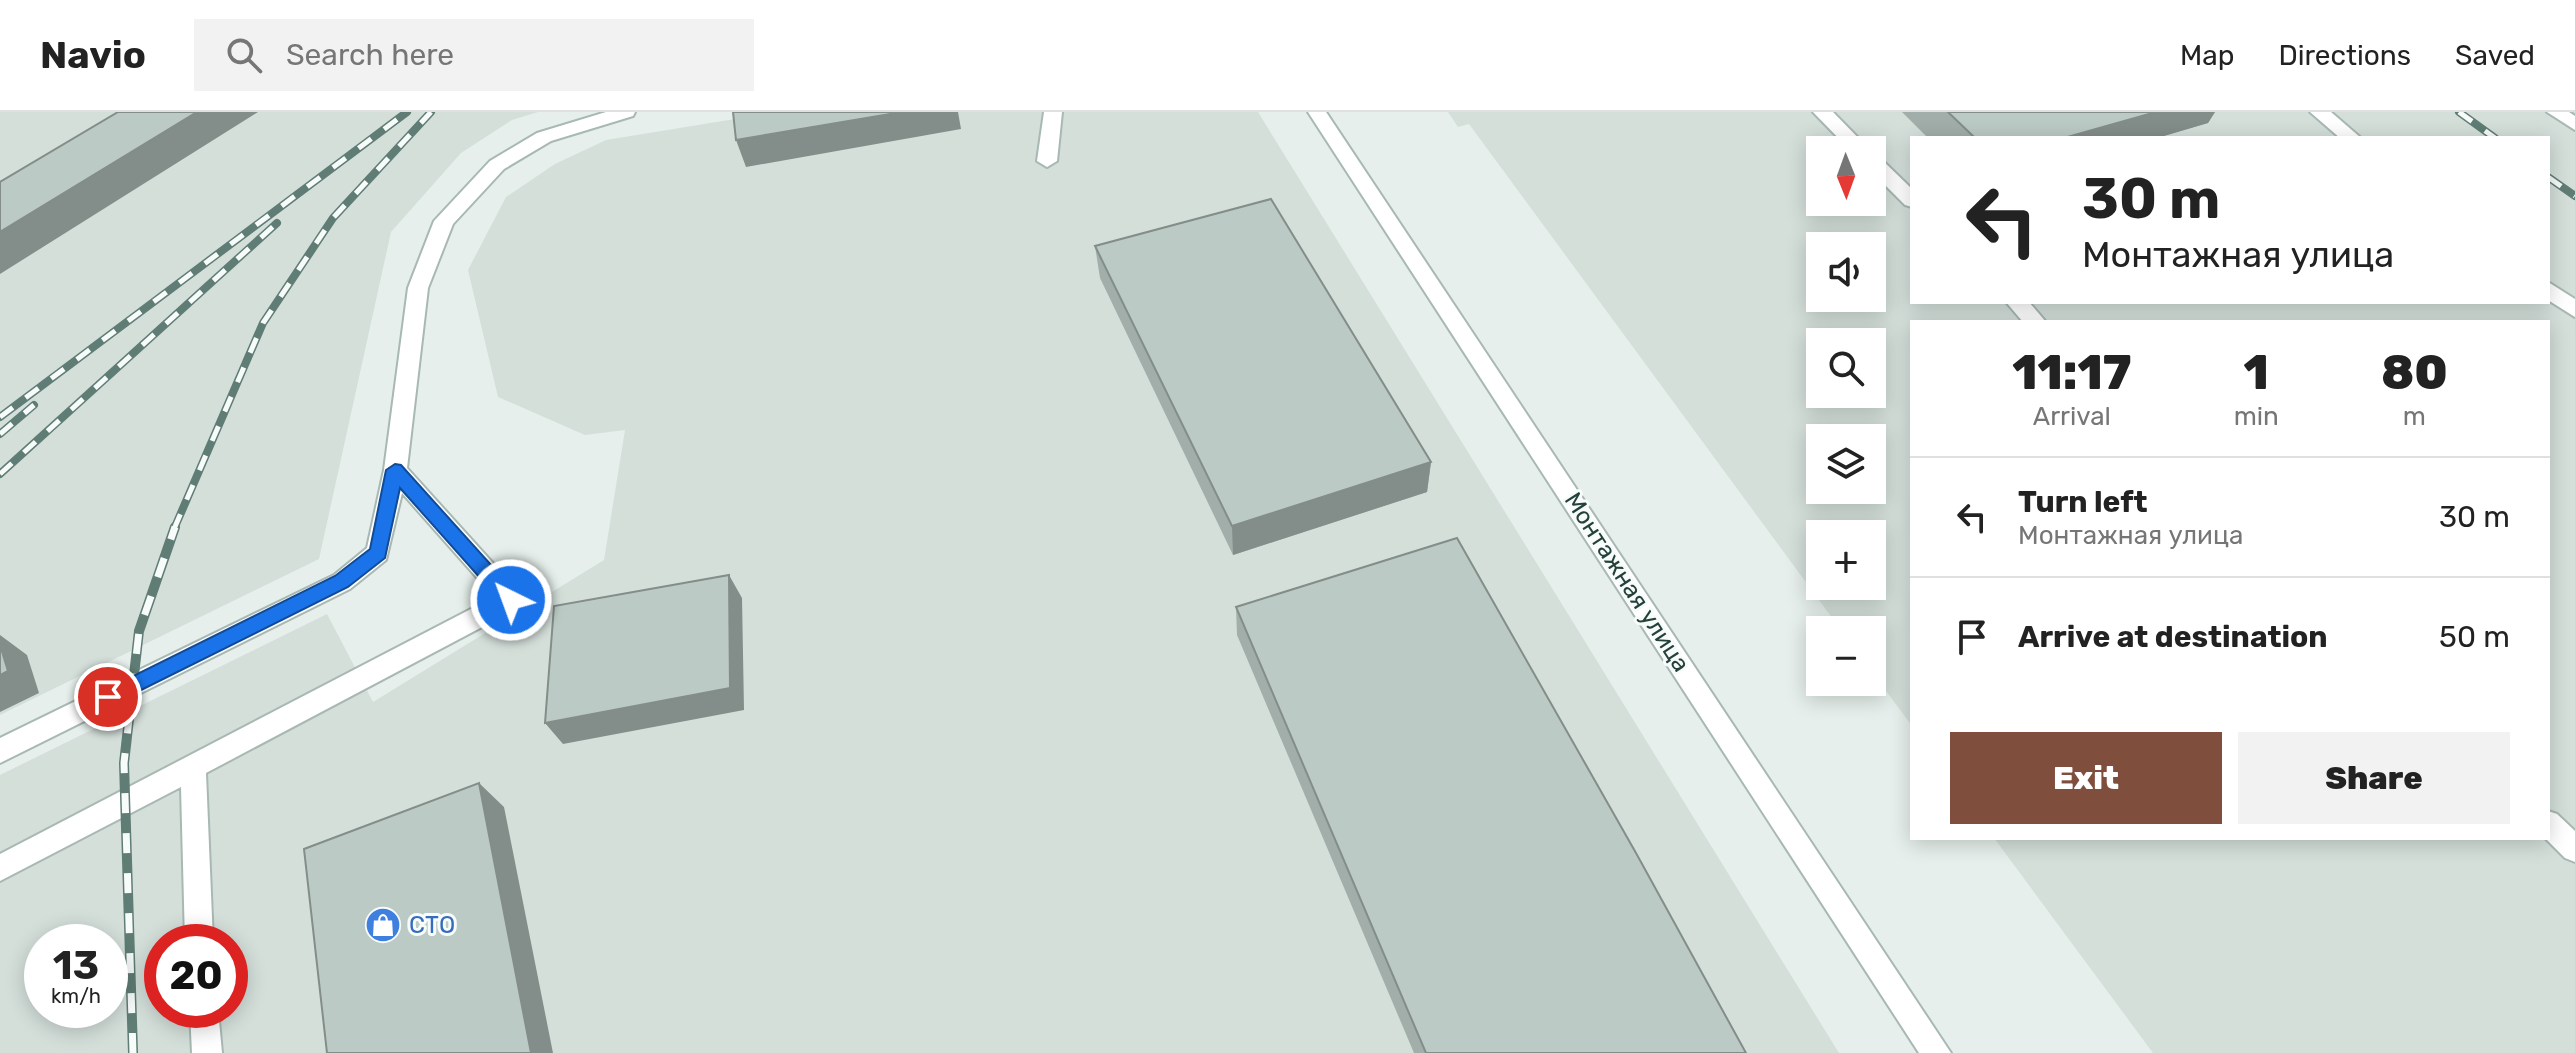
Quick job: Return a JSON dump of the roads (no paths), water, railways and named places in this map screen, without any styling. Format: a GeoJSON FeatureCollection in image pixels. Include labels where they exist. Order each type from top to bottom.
{"type":"FeatureCollection","features":[{"type":"Feature","properties":{"kind":"lane"},"geometry":{"type":"LineString","coordinates":[[0,751],[342,582],[378,553],[395,470],[418,288],[444,221],[497,165],[544,137],[626,112]]}},
{"type":"Feature","properties":{"kind":"lane"},"geometry":{"type":"LineString","coordinates":[[1047,161],[1053,112]]}},
{"type":"Feature","properties":{"kind":"lane","name":"Монтажная улица"},"geometry":{"type":"LineString","coordinates":[[1317,112],[1936,1053]]}},
{"type":"Feature","properties":{"kind":"lane"},"geometry":{"type":"LineString","coordinates":[[1822,112],[1847,136]]}},
{"type":"Feature","properties":{"kind":"lane"},"geometry":{"type":"LineString","coordinates":[[2319,112],[2349,136]]}},
{"type":"Feature","properties":{"kind":"lane"},"geometry":{"type":"LineString","coordinates":[[2556,112],[2575,124]]}},
{"type":"Feature","properties":{"kind":"lane"},"geometry":{"type":"LineString","coordinates":[[1886,175],[1910,198]]}},
{"type":"Feature","properties":{"kind":"lane"},"geometry":{"type":"LineString","coordinates":[[2550,291],[2575,310]]}},
{"type":"Feature","properties":{"kind":"lane"},"geometry":{"type":"LineString","coordinates":[[2018,304],[2034,320]]}},
{"type":"Feature","properties":{"kind":"lane"},"geometry":{"type":"LineString","coordinates":[[0,868],[511,600],[395,470]]}},
{"type":"Feature","properties":{"kind":"lane"},"geometry":{"type":"LineString","coordinates":[[193,766],[198,924]]}},
{"type":"Feature","properties":{"kind":"lane"},"geometry":{"type":"LineString","coordinates":[[2550,825],[2575,849]]}},
{"type":"Feature","properties":{"kind":"lane"},"geometry":{"type":"LineString","coordinates":[[205,1028],[207,1053]]}},
{"type":"Feature","properties":{"kind":"railway"},"geometry":{"type":"LineString","coordinates":[[0,417],[407,112]]}},
{"type":"Feature","properties":{"kind":"railway"},"geometry":{"type":"LineString","coordinates":[[174,529],[263,323],[333,218],[431,112]]}},
{"type":"Feature","properties":{"kind":"railway"},"geometry":{"type":"LineString","coordinates":[[2459,112],[2492,136]]}},
{"type":"Feature","properties":{"kind":"railway"},"geometry":{"type":"LineString","coordinates":[[2550,178],[2575,196]]}},
{"type":"Feature","properties":{"kind":"railway"},"geometry":{"type":"LineString","coordinates":[[0,474],[277,223]]}},
{"type":"Feature","properties":{"kind":"railway"},"geometry":{"type":"LineString","coordinates":[[0,434],[34,405]]}},
{"type":"Feature","properties":{"kind":"railway"},"geometry":{"type":"LineString","coordinates":[[133,1053],[124,763],[139,631],[175,527]]}},
{"type":"Feature","properties":{"kind":"place","name":"СТО"},"geometry":{"type":"Point","coordinates":[383,925]}}]}
